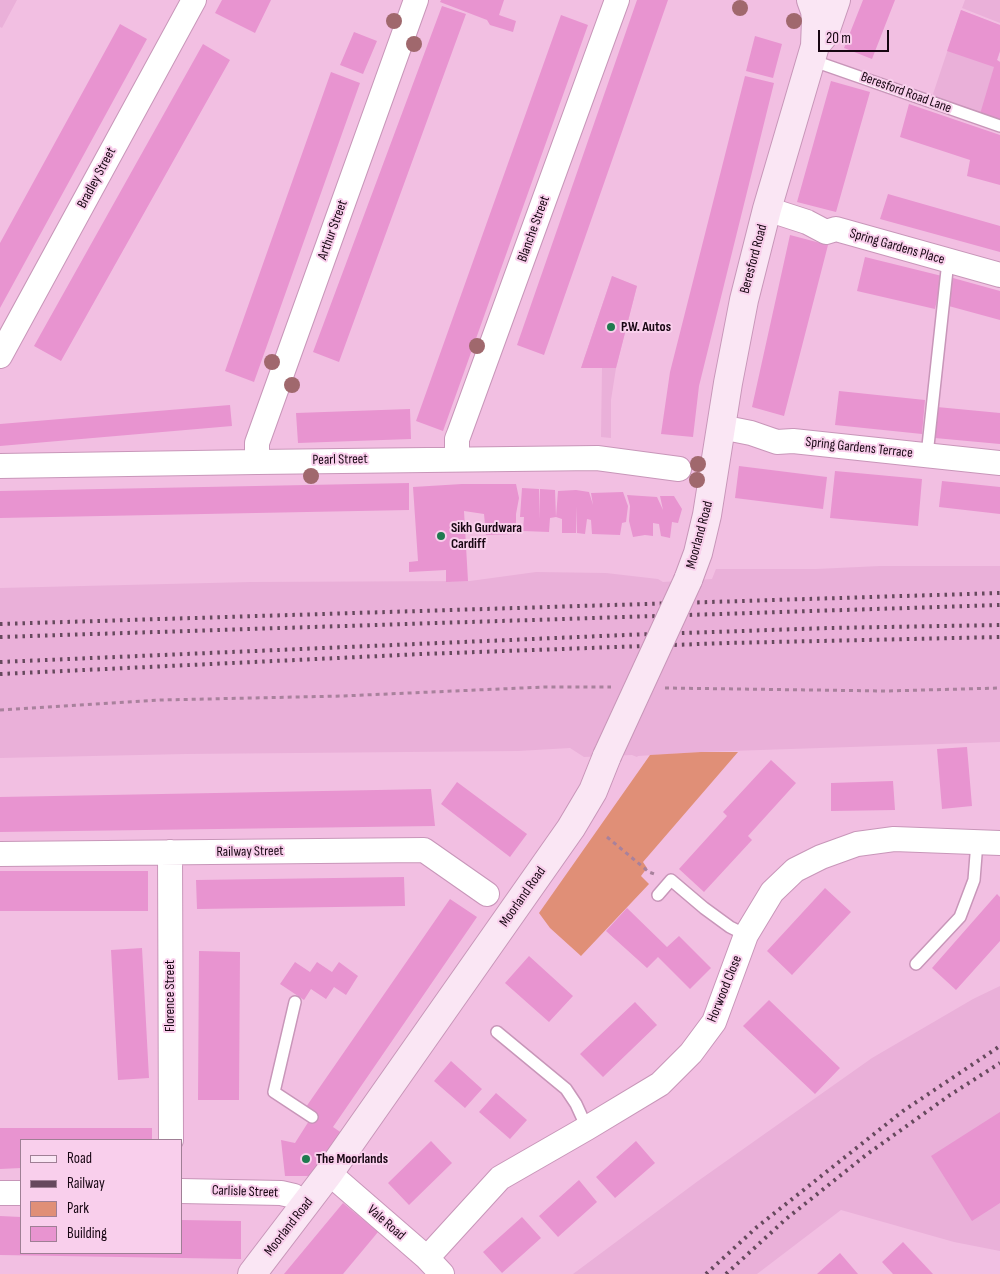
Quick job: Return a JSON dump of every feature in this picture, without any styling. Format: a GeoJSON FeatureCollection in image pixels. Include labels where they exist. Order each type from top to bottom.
{"type":"FeatureCollection","features":[{"type":"Feature","properties":{"kind":"street","name":"Bradley Street"},"geometry":{"type":"LineString","coordinates":[[0,356],[194,0]]}},
{"type":"Feature","properties":{"kind":"street","name":"Arthur Street"},"geometry":{"type":"LineString","coordinates":[[257,462],[257,443],[416,0]]}},
{"type":"Feature","properties":{"kind":"street","name":"Blanche Street"},"geometry":{"type":"LineString","coordinates":[[457,459],[459,434],[617,0]]}},
{"type":"Feature","properties":{"kind":"street","name":"Beresford Road"},"geometry":{"type":"LineString","coordinates":[[714,477],[744,300],[767,209],[813,53],[816,20],[811,0]]}},
{"type":"Feature","properties":{"kind":"street","name":"Beresford Road"},"geometry":{"type":"LineString","coordinates":[[813,53],[824,35],[836,0]]}},
{"type":"Feature","properties":{"kind":"street","name":"Spring Gardens Place"},"geometry":{"type":"LineString","coordinates":[[767,209],[807,222],[826,232],[836,229],[1000,275]]}},
{"type":"Feature","properties":{"kind":"street","name":"Spring Gardens Terrace"},"geometry":{"type":"LineString","coordinates":[[721,427],[751,433],[777,442],[793,441],[1000,463]]}},
{"type":"Feature","properties":{"kind":"street","name":"Pearl Street"},"geometry":{"type":"LineString","coordinates":[[0,466],[597,458],[679,469]]}},
{"type":"Feature","properties":{"kind":"street","name":"Moorland Road"},"geometry":{"type":"LineString","coordinates":[[252,1274],[330,1174],[574,823],[593,791],[607,756],[688,580],[698,553],[714,477]]}},
{"type":"Feature","properties":{"kind":"street","name":"Horwood Close"},"geometry":{"type":"LineString","coordinates":[[434,1266],[500,1178],[660,1084],[691,1053],[714,1022],[746,935],[772,892],[795,870],[821,857],[858,844],[894,839],[1000,842]]}},
{"type":"Feature","properties":{"kind":"street","name":"Railway Street"},"geometry":{"type":"LineString","coordinates":[[0,854],[424,850],[487,894]]}},
{"type":"Feature","properties":{"kind":"street","name":"Florence Street"},"geometry":{"type":"LineString","coordinates":[[170,852],[170,1139]]}},
{"type":"Feature","properties":{"kind":"street","name":"Vale Road"},"geometry":{"type":"LineString","coordinates":[[330,1174],[434,1266]]}},
{"type":"Feature","properties":{"kind":"street","name":"Carlisle Street"},"geometry":{"type":"LineString","coordinates":[[182,1191],[281,1193],[294,1196],[306,1205]]}},
{"type":"Feature","properties":{"kind":"street"},"geometry":{"type":"LineString","coordinates":[[0,1193],[20,1193]]}},
{"type":"Feature","properties":{"kind":"lane","name":"Beresford Road Lane"},"geometry":{"type":"LineString","coordinates":[[813,53],[1000,126]]}},
{"type":"Feature","properties":{"kind":"lane"},"geometry":{"type":"LineString","coordinates":[[927,456],[948,261]]}},
{"type":"Feature","properties":{"kind":"lane"},"geometry":{"type":"LineString","coordinates":[[916,964],[960,917],[974,880],[977,842]]}},
{"type":"Feature","properties":{"kind":"lane"},"geometry":{"type":"LineString","coordinates":[[658,895],[671,880],[704,908],[730,927],[746,935]]}},
{"type":"Feature","properties":{"kind":"lane"},"geometry":{"type":"LineString","coordinates":[[295,1002],[274,1092],[312,1117]]}},
{"type":"Feature","properties":{"kind":"lane"},"geometry":{"type":"LineString","coordinates":[[497,1032],[566,1089],[576,1104],[587,1128]]}},
{"type":"Feature","properties":{"kind":"path"},"geometry":{"type":"LineString","coordinates":[[0,710],[161,700],[342,696],[544,687],[620,688]]}},
{"type":"Feature","properties":{"kind":"path"},"geometry":{"type":"LineString","coordinates":[[658,688],[886,691],[1000,688]]}},
{"type":"Feature","properties":{"kind":"path"},"geometry":{"type":"LineString","coordinates":[[607,837],[649,872],[671,880]]}},
{"type":"Feature","properties":{"kind":"shaded area"},"geometry":{"type":"Polygon","coordinates":[[[0,0],[17,0],[2,28],[0,27],[0,0]]]}},
{"type":"Feature","properties":{"kind":"shaded area"},"geometry":{"type":"Polygon","coordinates":[[[965,0],[1000,0],[1000,23],[962,8],[965,0]]]}},
{"type":"Feature","properties":{"kind":"shaded area"},"geometry":{"type":"Polygon","coordinates":[[[961,10],[1000,25],[1000,51],[997,60],[1000,62],[1000,122],[932,97],[961,10]]]}},
{"type":"Feature","properties":{"kind":"shaded area","name":"P.W. Autos"},"geometry":{"type":"Polygon","coordinates":[[[612,276],[637,286],[616,368],[611,400],[611,438],[601,437],[602,368],[581,368],[612,276]]]}},
{"type":"Feature","properties":{"kind":"shaded area"},"geometry":{"type":"Polygon","coordinates":[[[880,566],[1000,566],[1000,742],[701,752],[637,757],[632,755],[584,757],[570,748],[518,751],[0,758],[0,588],[251,582],[470,581],[536,572],[606,573],[658,579],[663,582],[712,579],[716,569],[816,569],[880,566]]]}},
{"type":"Feature","properties":{"kind":"shaded area"},"geometry":{"type":"Polygon","coordinates":[[[1000,986],[1000,1251],[954,1242],[841,1210],[757,1274],[573,1274],[698,1181],[872,1058],[973,999],[1000,986]]]}},
{"type":"Feature","properties":{"kind":"green space"},"geometry":{"type":"Polygon","coordinates":[[[738,752],[643,862],[647,868],[641,876],[649,884],[581,956],[550,928],[539,913],[650,755],[738,752]]]}},
{"type":"Feature","properties":{"kind":"building"},"geometry":{"type":"Polygon","coordinates":[[[222,0],[271,0],[255,33],[215,13],[222,0]]]}},
{"type":"Feature","properties":{"kind":"building"},"geometry":{"type":"Polygon","coordinates":[[[441,0],[504,0],[499,15],[516,21],[513,32],[490,25],[487,20],[440,2],[441,0]]]}},
{"type":"Feature","properties":{"kind":"building"},"geometry":{"type":"Polygon","coordinates":[[[637,0],[668,0],[544,355],[517,345],[637,0]]]}},
{"type":"Feature","properties":{"kind":"building"},"geometry":{"type":"Polygon","coordinates":[[[863,0],[895,0],[872,59],[844,48],[863,0]]]}},
{"type":"Feature","properties":{"kind":"building"},"geometry":{"type":"Polygon","coordinates":[[[442,6],[466,14],[339,362],[313,352],[442,6]]]}},
{"type":"Feature","properties":{"kind":"building"},"geometry":{"type":"Polygon","coordinates":[[[961,10],[1000,25],[1000,51],[997,60],[1000,62],[1000,122],[980,114],[994,67],[947,51],[961,10]]]}},
{"type":"Feature","properties":{"kind":"building"},"geometry":{"type":"Polygon","coordinates":[[[561,15],[588,25],[443,431],[416,421],[561,15]]]}},
{"type":"Feature","properties":{"kind":"building"},"geometry":{"type":"Polygon","coordinates":[[[120,24],[147,39],[0,308],[0,243],[120,24]]]}},
{"type":"Feature","properties":{"kind":"building"},"geometry":{"type":"Polygon","coordinates":[[[354,32],[377,41],[363,74],[340,65],[354,32]]]}},
{"type":"Feature","properties":{"kind":"building"},"geometry":{"type":"Polygon","coordinates":[[[755,36],[782,44],[773,78],[746,71],[755,36]]]}},
{"type":"Feature","properties":{"kind":"building"},"geometry":{"type":"Polygon","coordinates":[[[203,44],[230,60],[61,361],[34,346],[203,44]]]}},
{"type":"Feature","properties":{"kind":"building"},"geometry":{"type":"Polygon","coordinates":[[[331,72],[360,83],[254,382],[225,371],[331,72]]]}},
{"type":"Feature","properties":{"kind":"building"},"geometry":{"type":"Polygon","coordinates":[[[745,76],[774,83],[699,386],[693,437],[661,434],[670,372],[745,76]]]}},
{"type":"Feature","properties":{"kind":"building"},"geometry":{"type":"Polygon","coordinates":[[[831,81],[870,92],[836,212],[797,202],[831,81]]]}},
{"type":"Feature","properties":{"kind":"building"},"geometry":{"type":"Polygon","coordinates":[[[909,104],[1000,135],[1000,185],[967,176],[970,160],[900,137],[909,104]]]}},
{"type":"Feature","properties":{"kind":"building"},"geometry":{"type":"Polygon","coordinates":[[[888,194],[1000,226],[1000,252],[880,219],[888,194]]]}},
{"type":"Feature","properties":{"kind":"building"},"geometry":{"type":"Polygon","coordinates":[[[790,235],[828,245],[784,416],[752,407],[790,235]]]}},
{"type":"Feature","properties":{"kind":"building"},"geometry":{"type":"Polygon","coordinates":[[[865,257],[942,276],[935,309],[857,291],[865,257]]]}},
{"type":"Feature","properties":{"kind":"building","name":"P.W. Autos"},"geometry":{"type":"Polygon","coordinates":[[[612,276],[637,286],[616,368],[581,368],[612,276]]]}},
{"type":"Feature","properties":{"kind":"building"},"geometry":{"type":"Polygon","coordinates":[[[953,278],[1000,291],[1000,320],[945,305],[953,278]]]}},
{"type":"Feature","properties":{"kind":"building"},"geometry":{"type":"Polygon","coordinates":[[[839,391],[925,400],[922,434],[835,425],[839,391]]]}},
{"type":"Feature","properties":{"kind":"building"},"geometry":{"type":"Polygon","coordinates":[[[230,405],[232,426],[0,446],[0,424],[230,405]]]}},
{"type":"Feature","properties":{"kind":"building"},"geometry":{"type":"Polygon","coordinates":[[[937,407],[1000,413],[1000,444],[935,438],[937,407]]]}},
{"type":"Feature","properties":{"kind":"building"},"geometry":{"type":"Polygon","coordinates":[[[410,409],[411,439],[298,443],[296,413],[410,409]]]}},
{"type":"Feature","properties":{"kind":"building"},"geometry":{"type":"Polygon","coordinates":[[[739,466],[827,477],[823,509],[735,498],[739,466]]]}},
{"type":"Feature","properties":{"kind":"building"},"geometry":{"type":"Polygon","coordinates":[[[835,471],[922,479],[918,526],[830,518],[835,471]]]}},
{"type":"Feature","properties":{"kind":"building"},"geometry":{"type":"Polygon","coordinates":[[[942,481],[1000,487],[1000,514],[939,507],[942,481]]]}},
{"type":"Feature","properties":{"kind":"building"},"geometry":{"type":"Polygon","coordinates":[[[409,483],[409,510],[0,518],[0,491],[409,483]]]}},
{"type":"Feature","properties":{"kind":"building","name":"Sikh Gurdwara Cardiff"},"geometry":{"type":"Polygon","coordinates":[[[462,484],[516,484],[519,498],[516,514],[516,534],[486,535],[484,514],[464,511],[468,581],[446,582],[446,570],[409,572],[409,562],[418,561],[413,487],[462,484]]]}},
{"type":"Feature","properties":{"kind":"building"},"geometry":{"type":"Polygon","coordinates":[[[522,488],[539,489],[539,519],[540,489],[555,490],[556,517],[550,518],[549,532],[523,531],[524,517],[520,517],[522,488]]]}},
{"type":"Feature","properties":{"kind":"building"},"geometry":{"type":"Polygon","coordinates":[[[576,490],[589,492],[593,505],[591,493],[623,492],[628,506],[626,522],[622,523],[620,535],[592,534],[591,520],[587,519],[585,534],[577,533],[576,506],[576,533],[562,533],[562,519],[556,517],[558,491],[576,490]]]}},
{"type":"Feature","properties":{"kind":"building"},"geometry":{"type":"Polygon","coordinates":[[[627,495],[657,497],[663,510],[660,496],[674,496],[682,509],[678,523],[672,522],[670,538],[661,536],[659,524],[653,523],[653,536],[633,537],[629,521],[630,506],[627,495]]]}},
{"type":"Feature","properties":{"kind":"building"},"geometry":{"type":"Polygon","coordinates":[[[967,747],[972,806],[942,809],[937,749],[967,747]]]}},
{"type":"Feature","properties":{"kind":"building"},"geometry":{"type":"Polygon","coordinates":[[[771,760],[796,783],[748,836],[752,840],[704,892],[679,869],[727,816],[723,812],[771,760]]]}},
{"type":"Feature","properties":{"kind":"building"},"geometry":{"type":"Polygon","coordinates":[[[893,781],[895,810],[831,811],[831,783],[893,781]]]}},
{"type":"Feature","properties":{"kind":"building"},"geometry":{"type":"Polygon","coordinates":[[[457,782],[527,834],[510,857],[441,804],[457,782]]]}},
{"type":"Feature","properties":{"kind":"building"},"geometry":{"type":"Polygon","coordinates":[[[431,789],[435,826],[0,832],[0,797],[431,789]]]}},
{"type":"Feature","properties":{"kind":"building"},"geometry":{"type":"Polygon","coordinates":[[[0,871],[148,871],[148,911],[0,911],[0,871]]]}},
{"type":"Feature","properties":{"kind":"building"},"geometry":{"type":"Polygon","coordinates":[[[404,877],[405,906],[197,909],[196,880],[404,877]]]}},
{"type":"Feature","properties":{"kind":"building"},"geometry":{"type":"Polygon","coordinates":[[[825,888],[851,912],[792,975],[767,951],[825,888]]]}},
{"type":"Feature","properties":{"kind":"building"},"geometry":{"type":"Polygon","coordinates":[[[997,894],[1000,897],[1000,941],[956,990],[932,968],[997,894]]]}},
{"type":"Feature","properties":{"kind":"building"},"geometry":{"type":"Polygon","coordinates":[[[450,899],[477,917],[333,1127],[346,1136],[317,1176],[285,1176],[281,1140],[295,1143],[314,1113],[306,1107],[450,899]]]}},
{"type":"Feature","properties":{"kind":"building"},"geometry":{"type":"Polygon","coordinates":[[[627,908],[667,947],[679,936],[711,968],[690,989],[658,957],[647,968],[606,931],[627,908]]]}},
{"type":"Feature","properties":{"kind":"building"},"geometry":{"type":"Polygon","coordinates":[[[142,948],[149,1078],[118,1080],[111,950],[142,948]]]}},
{"type":"Feature","properties":{"kind":"building"},"geometry":{"type":"Polygon","coordinates":[[[199,951],[240,952],[239,1100],[198,1100],[199,951]]]}},
{"type":"Feature","properties":{"kind":"building"},"geometry":{"type":"Polygon","coordinates":[[[529,956],[573,996],[549,1022],[505,983],[529,956]]]}},
{"type":"Feature","properties":{"kind":"building"},"geometry":{"type":"Polygon","coordinates":[[[295,962],[310,972],[317,962],[332,972],[339,962],[358,976],[346,995],[334,987],[326,999],[311,989],[304,1000],[280,984],[295,962]]]}},
{"type":"Feature","properties":{"kind":"building"},"geometry":{"type":"Polygon","coordinates":[[[769,1000],[840,1068],[815,1094],[743,1026],[769,1000]]]}},
{"type":"Feature","properties":{"kind":"building"},"geometry":{"type":"Polygon","coordinates":[[[635,1002],[657,1025],[603,1077],[580,1054],[635,1002]]]}},
{"type":"Feature","properties":{"kind":"building"},"geometry":{"type":"Polygon","coordinates":[[[451,1061],[482,1089],[465,1108],[434,1081],[451,1061]]]}},
{"type":"Feature","properties":{"kind":"building"},"geometry":{"type":"Polygon","coordinates":[[[496,1093],[527,1120],[510,1139],[479,1112],[496,1093]]]}},
{"type":"Feature","properties":{"kind":"building"},"geometry":{"type":"Polygon","coordinates":[[[1000,1112],[1000,1203],[972,1221],[931,1156],[1000,1112]]]}},
{"type":"Feature","properties":{"kind":"building"},"geometry":{"type":"Polygon","coordinates":[[[0,1128],[152,1128],[152,1139],[20,1139],[20,1168],[0,1169],[0,1128]]]}},
{"type":"Feature","properties":{"kind":"building"},"geometry":{"type":"Polygon","coordinates":[[[431,1141],[452,1163],[409,1205],[388,1183],[431,1141]]]}},
{"type":"Feature","properties":{"kind":"building"},"geometry":{"type":"Polygon","coordinates":[[[636,1141],[655,1163],[615,1198],[596,1177],[636,1141]]]}},
{"type":"Feature","properties":{"kind":"building"},"geometry":{"type":"Polygon","coordinates":[[[579,1180],[597,1202],[558,1237],[539,1216],[579,1180]]]}},
{"type":"Feature","properties":{"kind":"building"},"geometry":{"type":"Polygon","coordinates":[[[343,1203],[378,1232],[343,1274],[284,1274],[343,1203]]]}},
{"type":"Feature","properties":{"kind":"building"},"geometry":{"type":"Polygon","coordinates":[[[0,1216],[20,1217],[20,1254],[182,1254],[182,1220],[241,1221],[241,1259],[0,1255],[0,1216]]]}},
{"type":"Feature","properties":{"kind":"building"},"geometry":{"type":"Polygon","coordinates":[[[522,1217],[541,1238],[502,1273],[483,1252],[522,1217]]]}},
{"type":"Feature","properties":{"kind":"building"},"geometry":{"type":"Polygon","coordinates":[[[903,1242],[933,1274],[893,1274],[882,1262],[903,1242]]]}},
{"type":"Feature","properties":{"kind":"building"},"geometry":{"type":"Polygon","coordinates":[[[840,1253],[858,1274],[817,1274],[840,1253]]]}},
{"type":"Feature","properties":{"kind":"railway"},"geometry":{"type":"LineString","coordinates":[[0,624],[1000,593]]}},
{"type":"Feature","properties":{"kind":"railway"},"geometry":{"type":"LineString","coordinates":[[0,637],[1000,605]]}},
{"type":"Feature","properties":{"kind":"railway"},"geometry":{"type":"LineString","coordinates":[[0,662],[625,635],[828,628],[1000,625]]}},
{"type":"Feature","properties":{"kind":"railway"},"geometry":{"type":"LineString","coordinates":[[0,674],[422,654],[728,643],[1000,637]]}},
{"type":"Feature","properties":{"kind":"railway"},"geometry":{"type":"LineString","coordinates":[[706,1274],[757,1227],[903,1111],[1000,1046]]}},
{"type":"Feature","properties":{"kind":"railway"},"geometry":{"type":"LineString","coordinates":[[726,1274],[786,1219],[866,1155],[950,1095],[1000,1063]]}},
{"type":"Feature","properties":{"kind":"place","name":"P.W. Autos"},"geometry":{"type":"Point","coordinates":[611,327]}},
{"type":"Feature","properties":{"kind":"place","name":"Sikh Gurdwara Cardiff"},"geometry":{"type":"Point","coordinates":[441,536]}},
{"type":"Feature","properties":{"kind":"place","name":"The Moorlands"},"geometry":{"type":"Point","coordinates":[306,1159]}}]}
